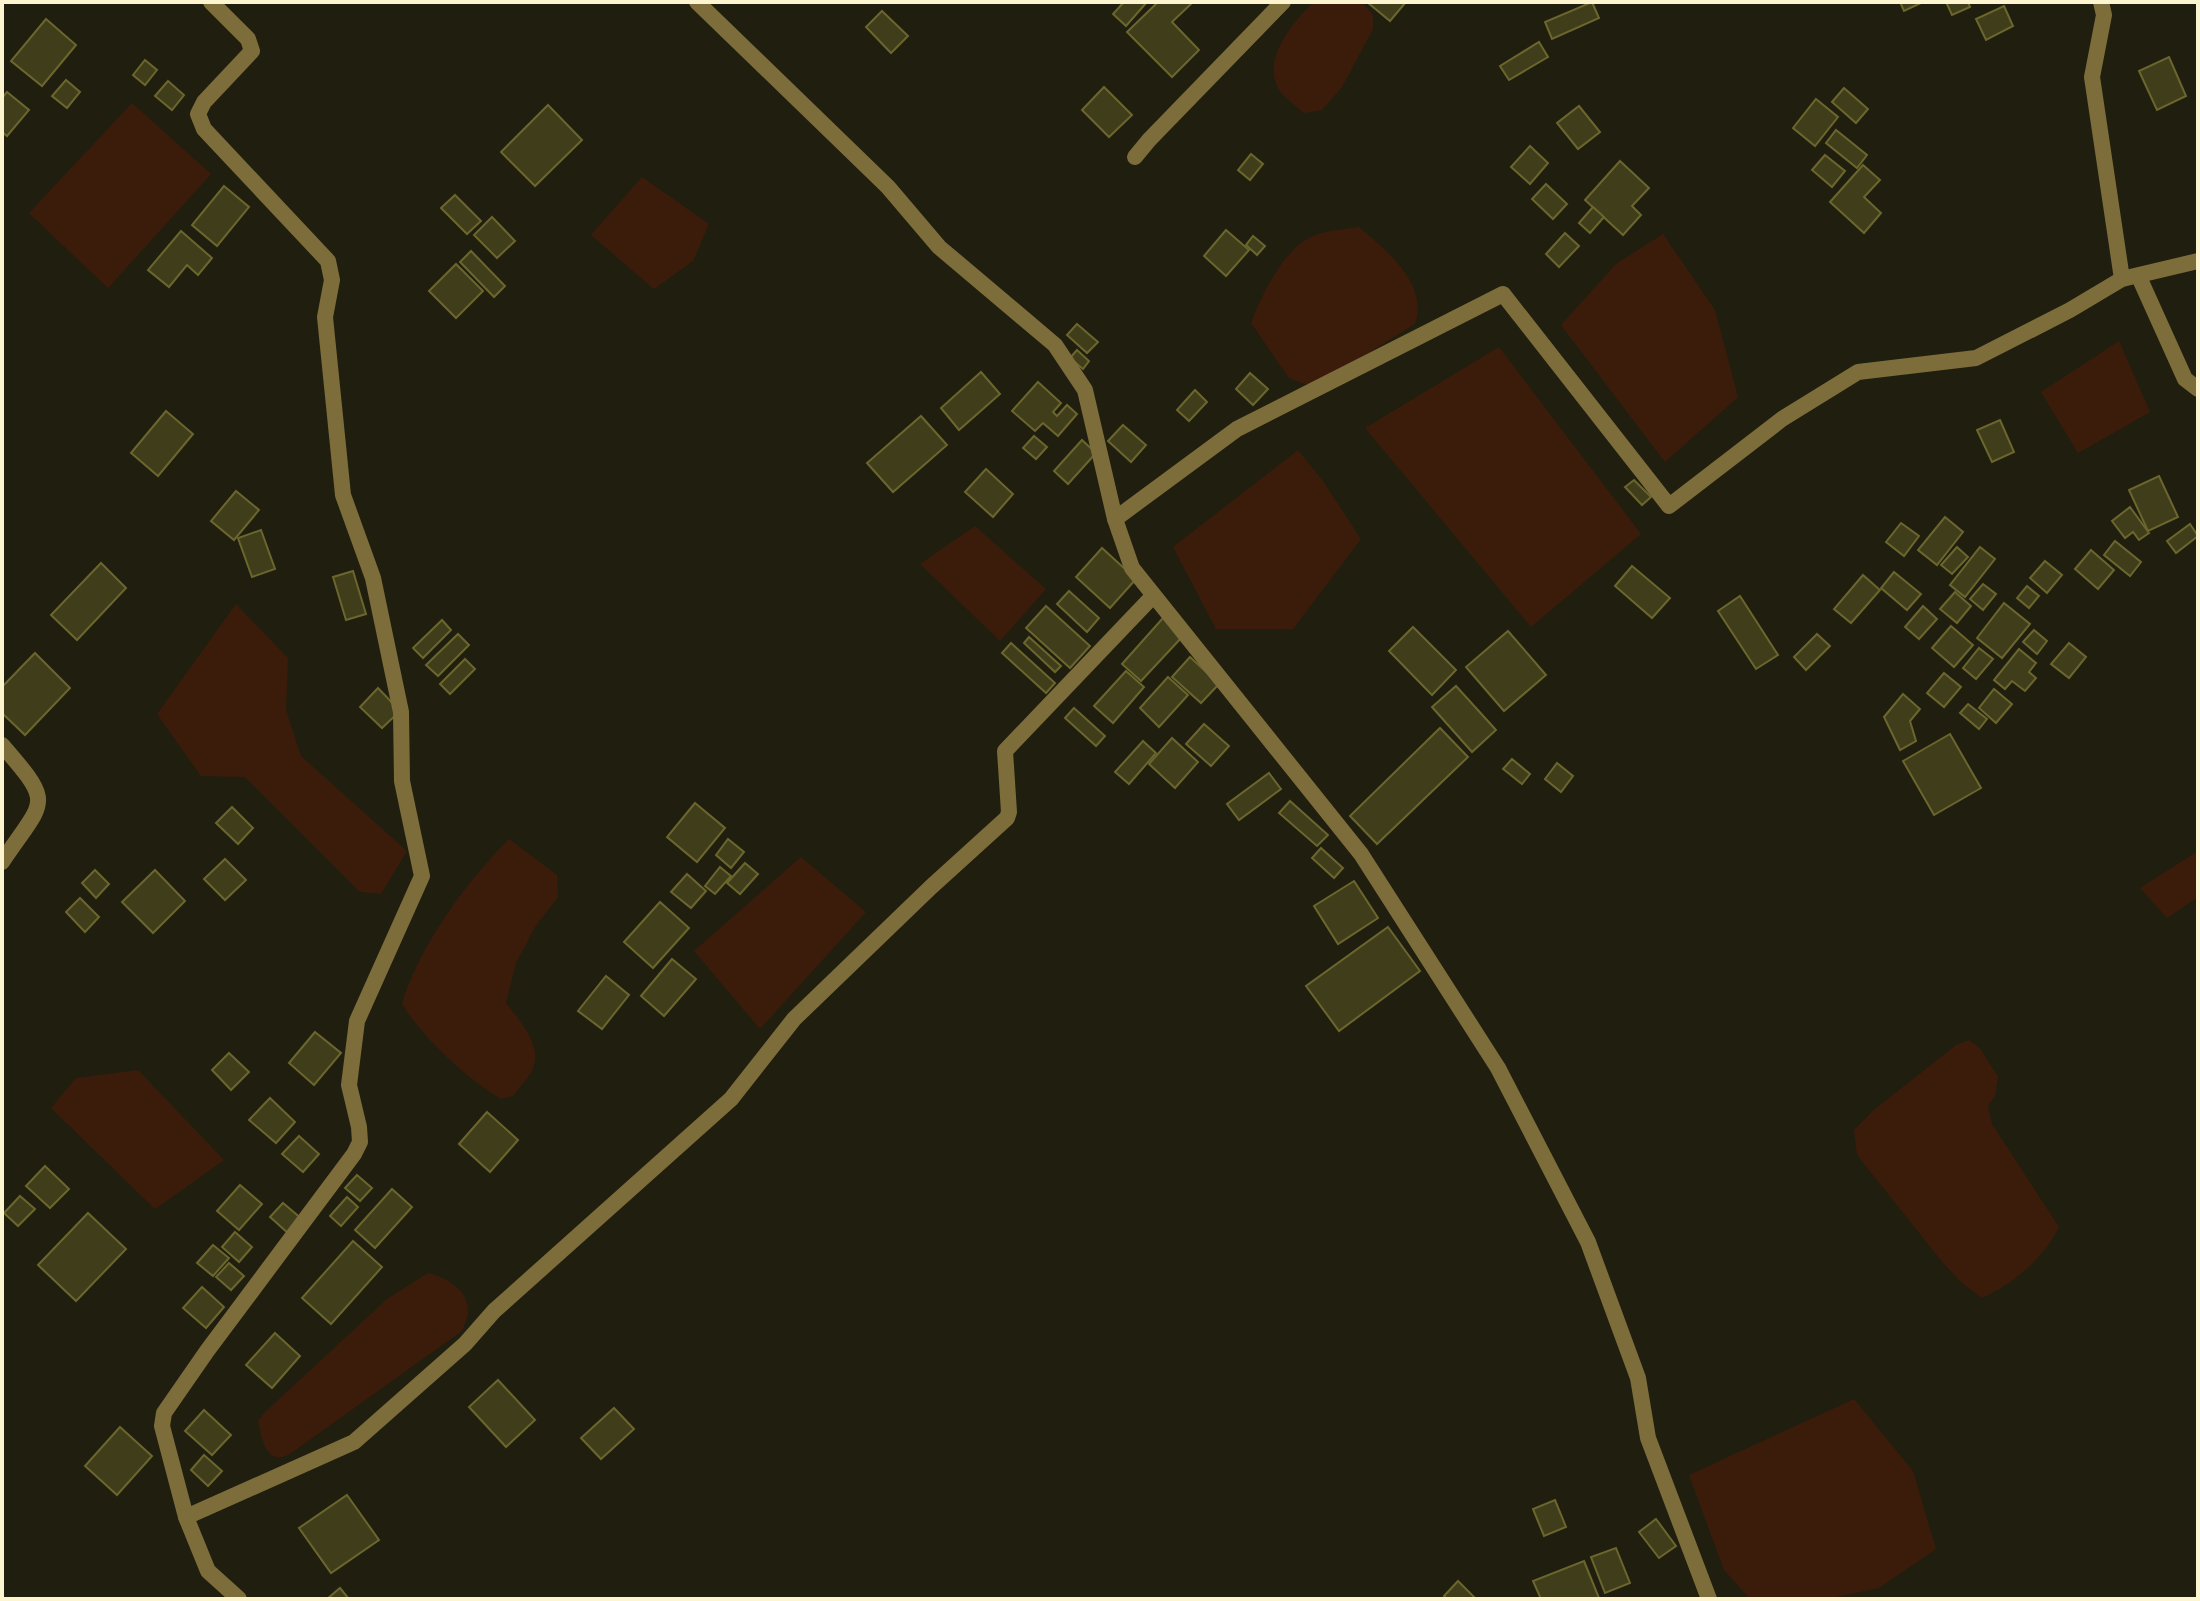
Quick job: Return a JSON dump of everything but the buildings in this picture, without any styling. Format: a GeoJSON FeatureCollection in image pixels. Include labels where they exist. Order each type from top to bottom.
{"type":"FeatureCollection","features":[{"type":"Feature","properties":{"kind":"street"},"geometry":{"type":"LineString","coordinates":[[211,2],[248,39],[252,51],[204,102],[198,114],[204,129],[328,261],[332,280],[325,317],[343,495],[373,578],[401,712],[402,781],[422,876],[357,1021],[349,1085],[360,1142],[164,1413],[162,1426],[186,1517],[208,1571],[239,1599]]}},
{"type":"Feature","properties":{"kind":"street"},"geometry":{"type":"LineString","coordinates":[[697,2],[888,187],[939,247],[1055,345],[1085,390],[1115,519],[1132,568],[1361,854],[1498,1068],[1588,1242],[1638,1378],[1648,1438],[1709,1599]]}},
{"type":"Feature","properties":{"kind":"street"},"geometry":{"type":"LineString","coordinates":[[1135,157],[1283,2]]}},
{"type":"Feature","properties":{"kind":"street"},"geometry":{"type":"LineString","coordinates":[[2101,2],[2104,15],[2092,77],[2131,278],[2185,379],[2198,389]]}},
{"type":"Feature","properties":{"kind":"street"},"geometry":{"type":"LineString","coordinates":[[1115,519],[1237,429],[1503,294],[1669,506],[1782,419],[1858,372],[1976,358],[2131,278],[2198,261]]}},
{"type":"Feature","properties":{"kind":"street"},"geometry":{"type":"LineString","coordinates":[[186,1517],[354,1442],[465,1344],[494,1311],[731,1099],[794,1019],[1007,818],[1005,751],[1153,596]]}},
{"type":"Feature","properties":{"kind":"street"},"geometry":{"type":"LineString","coordinates":[[2,745],[40,793],[39,806],[2,862]]}},
{"type":"Feature","properties":{"kind":"shaded area"},"geometry":{"type":"Polygon","coordinates":[[[1313,2],[1362,2],[1373,15],[1373,29],[1342,87],[1322,110],[1304,113],[1284,96],[1276,84],[1274,71],[1280,46],[1295,22],[1313,2]]]}},
{"type":"Feature","properties":{"kind":"shaded area"},"geometry":{"type":"Polygon","coordinates":[[[132,103],[211,174],[108,288],[29,213],[132,103]]]}},
{"type":"Feature","properties":{"kind":"shaded area"},"geometry":{"type":"Polygon","coordinates":[[[642,177],[709,224],[693,261],[654,289],[591,235],[642,177]]]}},
{"type":"Feature","properties":{"kind":"shaded area"},"geometry":{"type":"Polygon","coordinates":[[[1359,227],[1392,257],[1411,282],[1418,309],[1415,324],[1313,387],[1289,378],[1251,323],[1274,275],[1301,243],[1322,233],[1359,227]]]}},
{"type":"Feature","properties":{"kind":"shaded area"},"geometry":{"type":"Polygon","coordinates":[[[1663,234],[1715,310],[1738,397],[1665,462],[1561,325],[1616,264],[1663,234]]]}},
{"type":"Feature","properties":{"kind":"shaded area"},"geometry":{"type":"Polygon","coordinates":[[[2119,341],[2150,412],[2078,453],[2041,392],[2119,341]]]}},
{"type":"Feature","properties":{"kind":"shaded area"},"geometry":{"type":"Polygon","coordinates":[[[1499,347],[1641,534],[1531,627],[1365,428],[1499,347]]]}},
{"type":"Feature","properties":{"kind":"shaded area"},"geometry":{"type":"Polygon","coordinates":[[[1298,450],[1323,481],[1361,539],[1293,629],[1216,629],[1173,547],[1298,450]]]}},
{"type":"Feature","properties":{"kind":"shaded area"},"geometry":{"type":"Polygon","coordinates":[[[975,526],[1046,589],[1000,641],[920,564],[975,526]]]}},
{"type":"Feature","properties":{"kind":"shaded area"},"geometry":{"type":"Polygon","coordinates":[[[236,604],[288,658],[286,710],[301,756],[407,851],[381,894],[360,892],[245,777],[201,776],[157,714],[236,604]]]}},
{"type":"Feature","properties":{"kind":"shaded area"},"geometry":{"type":"Polygon","coordinates":[[[509,839],[557,875],[558,897],[535,927],[516,963],[506,1003],[531,1040],[535,1057],[533,1069],[513,1096],[501,1099],[447,1057],[402,1004],[420,960],[446,916],[509,839]]]}},
{"type":"Feature","properties":{"kind":"shaded area"},"geometry":{"type":"Polygon","coordinates":[[[2198,851],[2198,897],[2167,918],[2140,888],[2198,851]]]}},
{"type":"Feature","properties":{"kind":"shaded area"},"geometry":{"type":"Polygon","coordinates":[[[801,857],[866,912],[760,1029],[694,951],[801,857]]]}},
{"type":"Feature","properties":{"kind":"shaded area"},"geometry":{"type":"Polygon","coordinates":[[[1969,1040],[1980,1048],[1998,1077],[1995,1096],[1988,1106],[1992,1124],[2059,1227],[2045,1250],[2026,1269],[2005,1286],[1982,1298],[1943,1263],[1857,1155],[1854,1130],[1875,1109],[1956,1045],[1969,1040]]]}},
{"type":"Feature","properties":{"kind":"shaded area"},"geometry":{"type":"Polygon","coordinates":[[[138,1070],[224,1160],[155,1209],[51,1108],[76,1078],[138,1070]]]}},
{"type":"Feature","properties":{"kind":"shaded area"},"geometry":{"type":"Polygon","coordinates":[[[428,1273],[449,1281],[465,1297],[468,1312],[462,1331],[290,1454],[275,1457],[270,1454],[258,1421],[264,1413],[387,1299],[428,1273]]]}},
{"type":"Feature","properties":{"kind":"shaded area"},"geometry":{"type":"Polygon","coordinates":[[[1854,1399],[1913,1471],[1936,1549],[1879,1588],[1827,1599],[1750,1599],[1724,1570],[1689,1475],[1854,1399]]]}}]}
